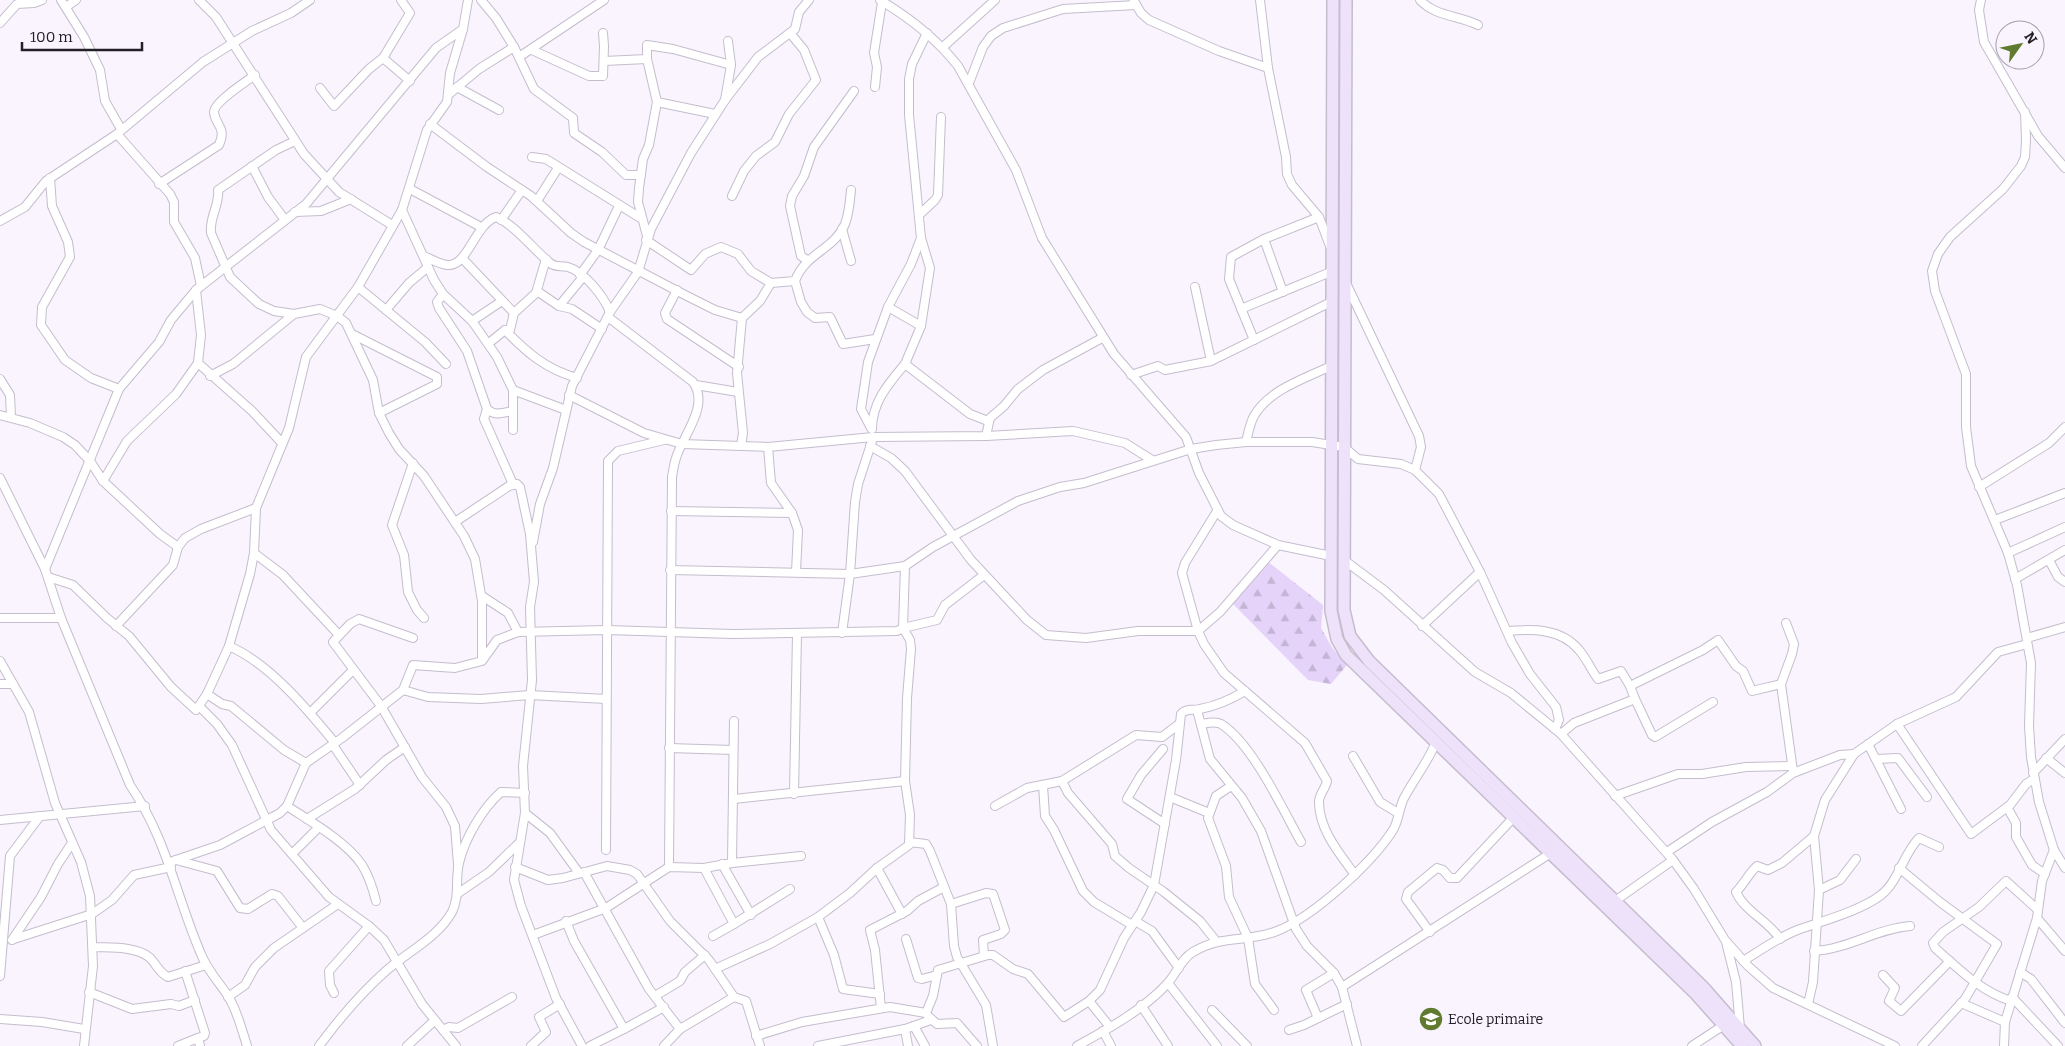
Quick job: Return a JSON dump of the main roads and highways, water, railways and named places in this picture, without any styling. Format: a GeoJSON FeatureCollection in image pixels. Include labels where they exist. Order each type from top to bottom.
{"type":"FeatureCollection","features":[{"type":"Feature","properties":{"kind":"place","name":"Ecole primaire"},"geometry":{"type":"Point","coordinates":[1431,1019]}}]}
